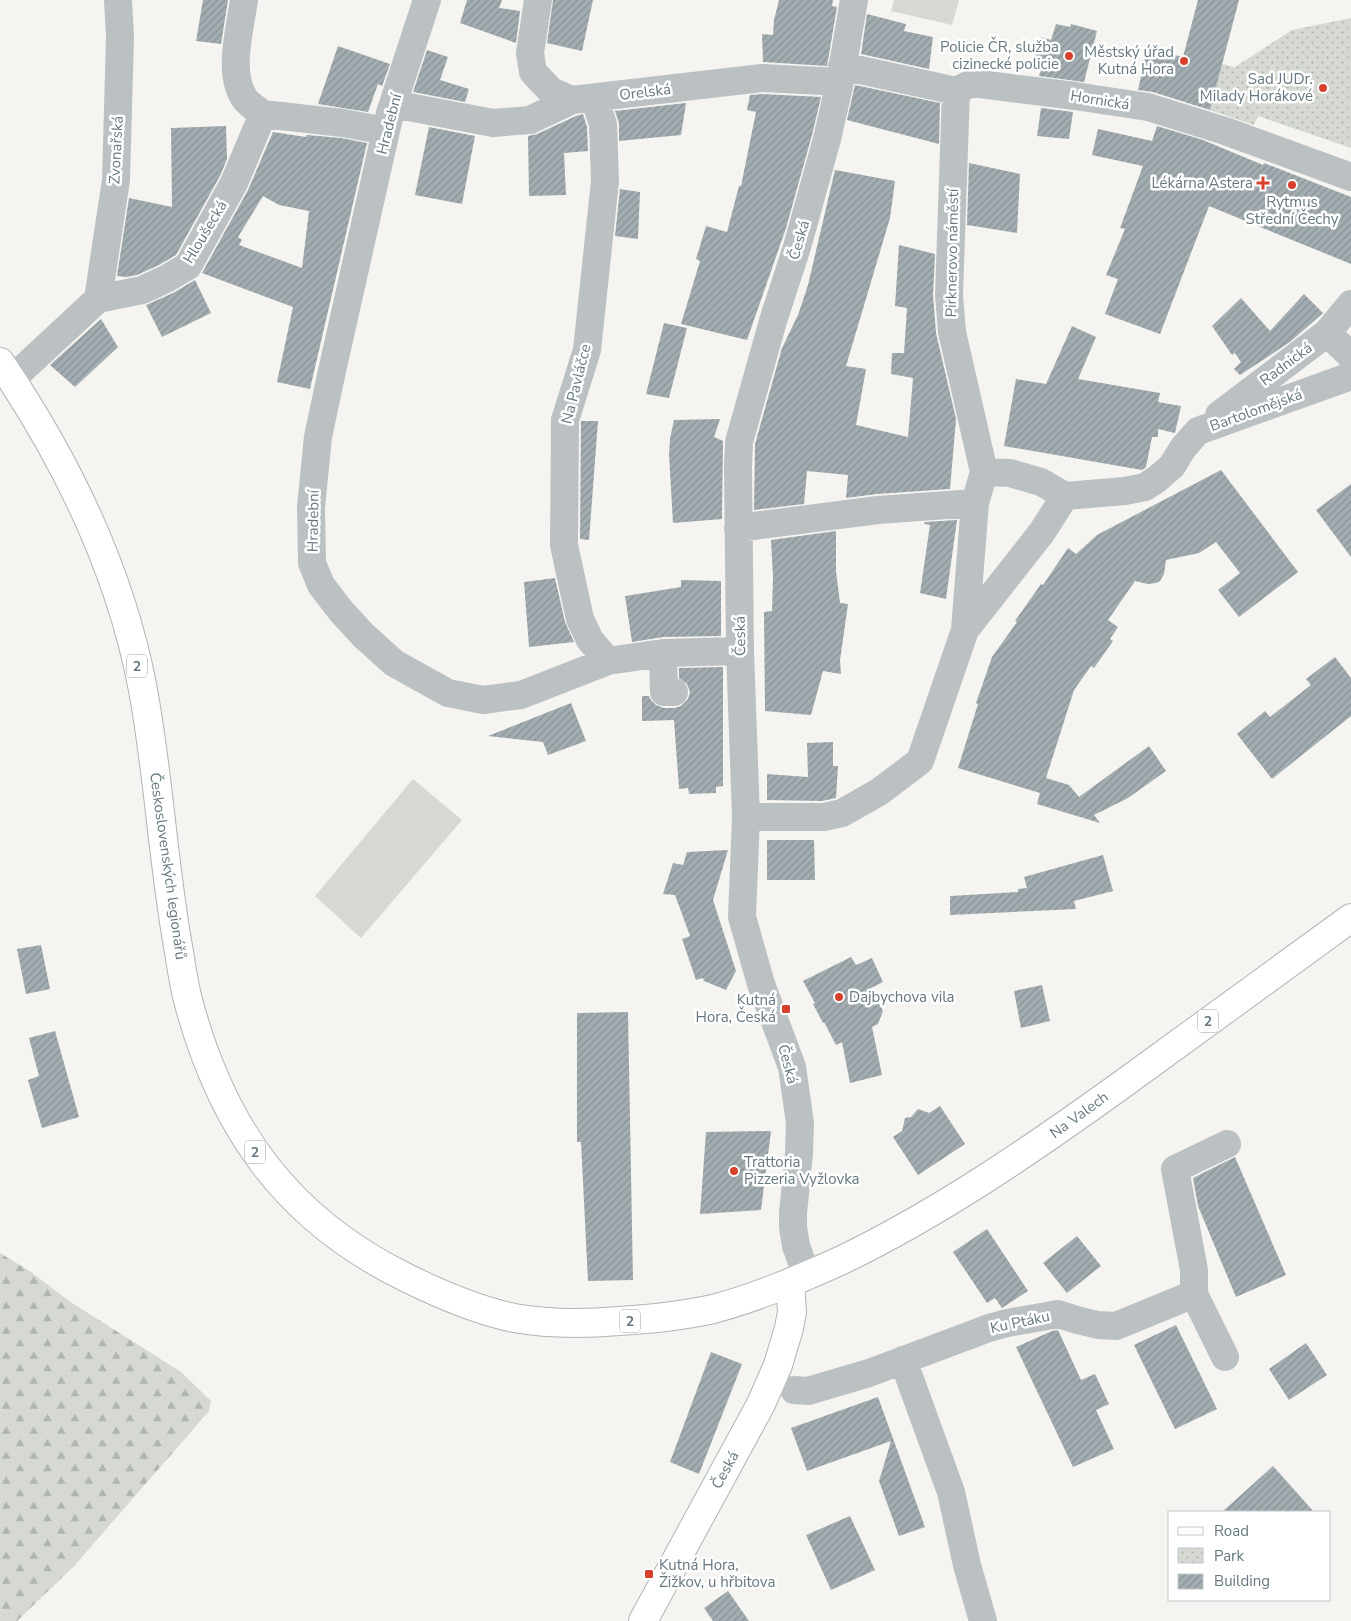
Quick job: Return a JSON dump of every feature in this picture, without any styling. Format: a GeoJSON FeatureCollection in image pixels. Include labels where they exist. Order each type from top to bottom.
{"type":"FeatureCollection","features":[{"type":"Feature","properties":{"kind":"main road","name":"Československých legionářů"},"geometry":{"type":"LineString","coordinates":[[6,371],[51,445],[92,524],[110,571],[132,641],[142,689],[157,784],[170,903],[188,1001],[215,1082],[231,1115],[276,1180],[302,1207],[339,1239],[377,1264],[424,1287],[467,1304],[511,1317],[545,1322],[583,1324],[684,1315],[762,1294],[798,1280]]}},
{"type":"Feature","properties":{"kind":"main road","name":"Na Valech"},"geometry":{"type":"LineString","coordinates":[[798,1280],[884,1239],[984,1181],[1066,1125],[1351,918]]}},
{"type":"Feature","properties":{"kind":"main road","name":"Česká"},"geometry":{"type":"LineString","coordinates":[[643,1621],[758,1410],[782,1352],[789,1328],[798,1280]]}},
{"type":"Feature","properties":{"kind":"street","name":"Zvonařská"},"geometry":{"type":"LineString","coordinates":[[98,299],[116,180],[120,37],[118,0]]}},
{"type":"Feature","properties":{"kind":"street"},"geometry":{"type":"LineString","coordinates":[[244,0],[235,66],[237,82],[245,100],[263,114],[343,123],[395,117],[493,123],[530,120],[583,99]]}},
{"type":"Feature","properties":{"kind":"street","name":"Hradební"},"geometry":{"type":"LineString","coordinates":[[427,0],[395,117],[332,371],[318,437],[311,506],[312,563],[321,585],[363,635],[394,663],[448,693],[483,700],[521,695],[608,661],[664,653],[740,651]]}},
{"type":"Feature","properties":{"kind":"street"},"geometry":{"type":"LineString","coordinates":[[538,0],[530,53],[533,72],[551,91],[583,99]]}},
{"type":"Feature","properties":{"kind":"street","name":"Česká"},"geometry":{"type":"LineString","coordinates":[[798,1280],[798,1253],[793,1227],[793,1213],[800,1123],[792,1067],[761,984],[742,917],[746,817],[740,651],[738,466],[740,442],[773,321],[798,247],[827,139],[854,0]]}},
{"type":"Feature","properties":{"kind":"street","name":"Orelská"},"geometry":{"type":"LineString","coordinates":[[583,99],[762,78],[841,74]]}},
{"type":"Feature","properties":{"kind":"street","name":"Hornická"},"geometry":{"type":"LineString","coordinates":[[841,74],[956,90],[972,83],[1148,107],[1225,131],[1351,177]]}},
{"type":"Feature","properties":{"kind":"street","name":"Pirknerovo náměstí"},"geometry":{"type":"LineString","coordinates":[[746,817],[824,817],[842,813],[879,792],[920,761],[965,630],[975,503],[984,472],[951,323],[949,295],[956,90]]}},
{"type":"Feature","properties":{"kind":"street","name":"Na Pavláčce"},"geometry":{"type":"LineString","coordinates":[[583,99],[603,124],[604,181],[587,350],[565,420],[564,545],[580,619],[590,640],[608,661]]}},
{"type":"Feature","properties":{"kind":"street","name":"Hloušecká"},"geometry":{"type":"LineString","coordinates":[[98,299],[142,290],[188,266],[234,182],[263,114]]}},
{"type":"Feature","properties":{"kind":"street"},"geometry":{"type":"LineString","coordinates":[[6,371],[98,299]]}},
{"type":"Feature","properties":{"kind":"street","name":"Radnická"},"geometry":{"type":"LineString","coordinates":[[1198,431],[1327,333],[1351,304]]}},
{"type":"Feature","properties":{"kind":"street","name":"Radnická"},"geometry":{"type":"LineString","coordinates":[[1327,333],[1351,356]]}},
{"type":"Feature","properties":{"kind":"street","name":"Bartolomějská"},"geometry":{"type":"LineString","coordinates":[[1065,496],[1125,491],[1145,487],[1172,466],[1183,448],[1198,431],[1351,376]]}},
{"type":"Feature","properties":{"kind":"street"},"geometry":{"type":"LineString","coordinates":[[984,472],[1018,475],[1041,482],[1065,496]]}},
{"type":"Feature","properties":{"kind":"street","name":"Pirknerovo náměstí"},"geometry":{"type":"LineString","coordinates":[[965,630],[1042,532],[1065,496]]}},
{"type":"Feature","properties":{"kind":"street"},"geometry":{"type":"LineString","coordinates":[[738,528],[878,510],[975,503]]}},
{"type":"Feature","properties":{"kind":"street"},"geometry":{"type":"LineString","coordinates":[[664,653],[664,692],[674,692]]}},
{"type":"Feature","properties":{"kind":"street"},"geometry":{"type":"LineString","coordinates":[[1225,1357],[1194,1294],[1194,1270],[1175,1169],[1227,1144]]}},
{"type":"Feature","properties":{"kind":"street","name":"Ku Ptáku"},"geometry":{"type":"LineString","coordinates":[[794,1390],[808,1391],[869,1373],[998,1326],[1058,1314],[1098,1325],[1116,1326],[1194,1294]]}},
{"type":"Feature","properties":{"kind":"street"},"geometry":{"type":"LineString","coordinates":[[903,1360],[951,1492],[982,1621]]}},
{"type":"Feature","properties":{"kind":"green space"},"geometry":{"type":"Polygon","coordinates":[[[894,0],[959,0],[952,25],[891,11],[894,0]]]}},
{"type":"Feature","properties":{"kind":"green space","name":"Sad JUDr. Milady Horákové"},"geometry":{"type":"Polygon","coordinates":[[[1351,18],[1351,148],[1258,116],[1254,125],[1210,110],[1222,64],[1235,67],[1292,30],[1351,18]]]}},
{"type":"Feature","properties":{"kind":"green space"},"geometry":{"type":"Polygon","coordinates":[[[413,779],[462,820],[361,938],[315,896],[413,779]]]}},
{"type":"Feature","properties":{"kind":"green space"},"geometry":{"type":"Polygon","coordinates":[[[0,1253],[31,1272],[69,1301],[181,1372],[211,1401],[209,1411],[75,1565],[17,1621],[0,1621],[0,1253]]]}},
{"type":"Feature","properties":{"kind":"building"},"geometry":{"type":"Polygon","coordinates":[[[203,0],[228,0],[221,44],[196,41],[203,0]]]}},
{"type":"Feature","properties":{"kind":"building"},"geometry":{"type":"Polygon","coordinates":[[[467,0],[502,0],[499,8],[520,11],[516,43],[460,23],[467,0]]]}},
{"type":"Feature","properties":{"kind":"building"},"geometry":{"type":"Polygon","coordinates":[[[553,0],[593,0],[582,51],[547,43],[553,0]]]}},
{"type":"Feature","properties":{"kind":"building"},"geometry":{"type":"Polygon","coordinates":[[[779,0],[833,0],[832,6],[837,7],[827,66],[763,62],[762,34],[773,35],[774,20],[779,0]]]}},
{"type":"Feature","properties":{"kind":"building","name":"Městský úřad Kutná Hora"},"geometry":{"type":"Polygon","coordinates":[[[1198,0],[1239,0],[1210,110],[1153,92],[1138,90],[1147,49],[1183,57],[1198,0]]]}},
{"type":"Feature","properties":{"kind":"building"},"geometry":{"type":"Polygon","coordinates":[[[867,14],[906,24],[904,31],[933,37],[929,69],[861,54],[867,14]]]}},
{"type":"Feature","properties":{"kind":"building"},"geometry":{"type":"Polygon","coordinates":[[[1056,24],[1070,27],[1071,24],[1097,31],[1084,82],[1039,76],[1042,64],[1036,63],[1037,59],[1035,58],[1040,37],[1051,40],[1056,24]]]}},
{"type":"Feature","properties":{"kind":"building"},"geometry":{"type":"Polygon","coordinates":[[[338,46],[390,64],[382,86],[378,84],[368,112],[318,104],[338,46]]]}},
{"type":"Feature","properties":{"kind":"building"},"geometry":{"type":"Polygon","coordinates":[[[427,50],[448,57],[440,80],[469,89],[465,102],[413,92],[427,50]]]}},
{"type":"Feature","properties":{"kind":"building"},"geometry":{"type":"Polygon","coordinates":[[[855,85],[940,103],[939,144],[847,120],[855,85]]]}},
{"type":"Feature","properties":{"kind":"building"},"geometry":{"type":"Polygon","coordinates":[[[750,95],[821,97],[786,228],[747,340],[681,324],[700,261],[696,259],[706,226],[727,232],[739,186],[741,186],[756,112],[747,110],[750,95]]]}},
{"type":"Feature","properties":{"kind":"building"},"geometry":{"type":"Polygon","coordinates":[[[686,103],[681,135],[619,141],[619,123],[615,111],[686,103]]]}},
{"type":"Feature","properties":{"kind":"building"},"geometry":{"type":"Polygon","coordinates":[[[1041,108],[1073,112],[1069,139],[1037,136],[1041,108]]]}},
{"type":"Feature","properties":{"kind":"building"},"geometry":{"type":"Polygon","coordinates":[[[583,114],[587,127],[588,151],[564,153],[566,195],[529,196],[528,136],[583,114]]]}},
{"type":"Feature","properties":{"kind":"building"},"geometry":{"type":"Polygon","coordinates":[[[226,126],[227,159],[220,176],[176,255],[137,275],[117,276],[129,198],[172,207],[171,128],[226,126]]]}},
{"type":"Feature","properties":{"kind":"building"},"geometry":{"type":"Polygon","coordinates":[[[1157,126],[1203,140],[1263,165],[1264,163],[1351,197],[1351,264],[1209,206],[1160,334],[1105,314],[1118,279],[1106,275],[1125,229],[1120,228],[1143,166],[1092,155],[1098,129],[1152,141],[1157,126]]]}},
{"type":"Feature","properties":{"kind":"building"},"geometry":{"type":"Polygon","coordinates":[[[429,127],[475,136],[462,204],[415,195],[429,127]]]}},
{"type":"Feature","properties":{"kind":"building"},"geometry":{"type":"Polygon","coordinates":[[[273,132],[306,137],[307,135],[341,138],[367,143],[310,389],[277,382],[293,307],[202,273],[248,190],[273,132]],[[263,196],[238,237],[242,240],[239,245],[302,268],[309,211],[279,205],[263,196]]]}},
{"type":"Feature","properties":{"kind":"building"},"geometry":{"type":"Polygon","coordinates":[[[969,163],[1020,174],[1017,233],[967,225],[969,163]]]}},
{"type":"Feature","properties":{"kind":"building"},"geometry":{"type":"Polygon","coordinates":[[[835,170],[895,181],[890,218],[846,366],[866,369],[856,425],[908,437],[913,378],[891,374],[892,353],[904,353],[907,308],[895,306],[899,245],[935,254],[933,295],[936,333],[956,419],[950,489],[846,498],[848,475],[807,471],[804,504],[754,510],[755,444],[782,348],[798,315],[808,285],[835,170]]]}},
{"type":"Feature","properties":{"kind":"building"},"geometry":{"type":"Polygon","coordinates":[[[620,189],[640,192],[638,239],[615,236],[620,189]]]}},
{"type":"Feature","properties":{"kind":"building"},"geometry":{"type":"Polygon","coordinates":[[[195,280],[211,313],[162,337],[146,305],[173,293],[195,280]]]}},
{"type":"Feature","properties":{"kind":"building"},"geometry":{"type":"Polygon","coordinates":[[[1304,294],[1323,313],[1290,342],[1240,375],[1234,369],[1241,362],[1235,353],[1232,355],[1212,326],[1241,298],[1270,331],[1304,294]]]}},
{"type":"Feature","properties":{"kind":"building"},"geometry":{"type":"Polygon","coordinates":[[[101,319],[118,347],[75,387],[50,365],[101,319]]]}},
{"type":"Feature","properties":{"kind":"building"},"geometry":{"type":"Polygon","coordinates":[[[664,323],[687,328],[669,398],[646,394],[664,323]]]}},
{"type":"Feature","properties":{"kind":"building"},"geometry":{"type":"Polygon","coordinates":[[[1072,326],[1096,337],[1078,379],[1160,393],[1158,402],[1181,406],[1175,433],[1158,429],[1158,437],[1152,437],[1146,467],[1142,470],[1004,446],[1016,379],[1046,384],[1072,326]]]}},
{"type":"Feature","properties":{"kind":"building"},"geometry":{"type":"Polygon","coordinates":[[[720,419],[714,437],[723,441],[722,519],[673,523],[669,455],[674,420],[720,419]]]}},
{"type":"Feature","properties":{"kind":"building"},"geometry":{"type":"Polygon","coordinates":[[[581,421],[598,421],[589,540],[580,539],[581,421]]]}},
{"type":"Feature","properties":{"kind":"building"},"geometry":{"type":"Polygon","coordinates":[[[1221,470],[1298,572],[1239,617],[1218,590],[1240,573],[1216,542],[1199,553],[1166,560],[1164,574],[1160,581],[1156,583],[1148,584],[1135,581],[1108,620],[1118,627],[1110,639],[1113,641],[1094,668],[1091,666],[1074,690],[1046,778],[1069,785],[1079,797],[1149,746],[1166,771],[1128,798],[1094,815],[1100,823],[1037,804],[1040,793],[958,768],[978,704],[976,703],[992,657],[1017,622],[1015,621],[1041,584],[1043,585],[1068,548],[1076,554],[1097,535],[1221,470]]]}},
{"type":"Feature","properties":{"kind":"building"},"geometry":{"type":"Polygon","coordinates":[[[1351,484],[1351,557],[1316,510],[1351,484]]]}},
{"type":"Feature","properties":{"kind":"building"},"geometry":{"type":"Polygon","coordinates":[[[957,520],[946,599],[920,593],[930,525],[924,524],[925,522],[957,520]]]}},
{"type":"Feature","properties":{"kind":"building"},"geometry":{"type":"Polygon","coordinates":[[[836,531],[836,571],[840,603],[848,604],[840,660],[841,674],[823,671],[811,715],[765,711],[764,612],[772,611],[771,540],[836,531]]]}},
{"type":"Feature","properties":{"kind":"building"},"geometry":{"type":"Polygon","coordinates":[[[555,578],[565,622],[574,642],[529,647],[524,582],[555,578]]]}},
{"type":"Feature","properties":{"kind":"building"},"geometry":{"type":"Polygon","coordinates":[[[681,580],[721,581],[721,636],[663,637],[632,642],[625,596],[681,587],[681,580]]]}},
{"type":"Feature","properties":{"kind":"building"},"geometry":{"type":"Polygon","coordinates":[[[1335,657],[1351,678],[1351,716],[1272,779],[1237,734],[1265,711],[1270,717],[1311,685],[1306,679],[1335,657]]]}},
{"type":"Feature","properties":{"kind":"building"},"geometry":{"type":"Polygon","coordinates":[[[723,667],[723,786],[716,787],[716,793],[689,794],[688,788],[679,789],[674,720],[642,721],[642,696],[649,696],[656,705],[664,708],[681,706],[688,699],[690,692],[687,684],[679,678],[679,668],[723,667]]]}},
{"type":"Feature","properties":{"kind":"building"},"geometry":{"type":"Polygon","coordinates":[[[571,703],[586,741],[548,755],[543,742],[488,736],[571,703]]]}},
{"type":"Feature","properties":{"kind":"building"},"geometry":{"type":"Polygon","coordinates":[[[833,742],[833,766],[838,766],[836,798],[822,801],[767,800],[767,774],[808,777],[807,743],[833,742]]]}},
{"type":"Feature","properties":{"kind":"building"},"geometry":{"type":"Polygon","coordinates":[[[767,840],[814,840],[815,880],[767,880],[767,840]]]}},
{"type":"Feature","properties":{"kind":"building"},"geometry":{"type":"Polygon","coordinates":[[[728,850],[713,900],[736,971],[726,990],[704,981],[703,978],[696,980],[682,939],[690,936],[675,895],[663,894],[673,863],[683,865],[687,852],[728,850]]]}},
{"type":"Feature","properties":{"kind":"building"},"geometry":{"type":"Polygon","coordinates":[[[1103,855],[1113,891],[1074,901],[1076,909],[950,915],[950,896],[1018,892],[1018,889],[1027,888],[1024,877],[1103,855]]]}},
{"type":"Feature","properties":{"kind":"building"},"geometry":{"type":"Polygon","coordinates":[[[41,945],[50,989],[26,994],[17,949],[41,945]]]}},
{"type":"Feature","properties":{"kind":"building","name":"Dajbychova vila"},"geometry":{"type":"Polygon","coordinates":[[[851,957],[856,965],[872,958],[883,982],[871,988],[883,1011],[878,1024],[872,1027],[882,1075],[850,1083],[842,1042],[836,1045],[813,1004],[815,1003],[803,981],[851,957]]]}},
{"type":"Feature","properties":{"kind":"building"},"geometry":{"type":"Polygon","coordinates":[[[1042,985],[1050,1021],[1021,1028],[1014,991],[1042,985]]]}},
{"type":"Feature","properties":{"kind":"building"},"geometry":{"type":"Polygon","coordinates":[[[628,1012],[633,1280],[588,1281],[581,1142],[577,1142],[577,1013],[628,1012]]]}},
{"type":"Feature","properties":{"kind":"building"},"geometry":{"type":"Polygon","coordinates":[[[55,1031],[79,1117],[42,1128],[28,1080],[39,1076],[29,1038],[55,1031]]]}},
{"type":"Feature","properties":{"kind":"building"},"geometry":{"type":"Polygon","coordinates":[[[940,1106],[965,1144],[918,1175],[893,1137],[902,1131],[905,1118],[911,1117],[918,1109],[929,1113],[940,1106]]]}},
{"type":"Feature","properties":{"kind":"building","name":"Trattoria Pizzeria Vyžlovka"},"geometry":{"type":"Polygon","coordinates":[[[771,1131],[761,1210],[700,1214],[706,1132],[771,1131]]]}},
{"type":"Feature","properties":{"kind":"building"},"geometry":{"type":"Polygon","coordinates":[[[1235,1157],[1286,1275],[1236,1297],[1198,1206],[1193,1178],[1235,1157]]]}},
{"type":"Feature","properties":{"kind":"building"},"geometry":{"type":"Polygon","coordinates":[[[987,1229],[1028,1291],[1002,1308],[995,1298],[987,1303],[953,1252],[987,1229]]]}},
{"type":"Feature","properties":{"kind":"building"},"geometry":{"type":"Polygon","coordinates":[[[1077,1236],[1101,1266],[1067,1293],[1043,1263],[1077,1236]]]}},
{"type":"Feature","properties":{"kind":"building"},"geometry":{"type":"Polygon","coordinates":[[[1176,1325],[1217,1409],[1175,1429],[1134,1345],[1176,1325]]]}},
{"type":"Feature","properties":{"kind":"building"},"geometry":{"type":"Polygon","coordinates":[[[1058,1330],[1081,1380],[1095,1374],[1109,1404],[1096,1410],[1114,1449],[1073,1467],[1016,1347],[1058,1330]]]}},
{"type":"Feature","properties":{"kind":"building"},"geometry":{"type":"Polygon","coordinates":[[[1306,1343],[1327,1375],[1289,1400],[1269,1369],[1306,1343]]]}},
{"type":"Feature","properties":{"kind":"building"},"geometry":{"type":"Polygon","coordinates":[[[711,1352],[742,1364],[699,1474],[670,1462],[711,1352]]]}},
{"type":"Feature","properties":{"kind":"building"},"geometry":{"type":"Polygon","coordinates":[[[878,1397],[925,1527],[899,1536],[879,1481],[891,1441],[807,1471],[791,1428],[878,1397]]]}},
{"type":"Feature","properties":{"kind":"building"},"geometry":{"type":"Polygon","coordinates":[[[1273,1466],[1313,1511],[1223,1511],[1273,1466]]]}},
{"type":"Feature","properties":{"kind":"building"},"geometry":{"type":"Polygon","coordinates":[[[850,1516],[875,1570],[831,1590],[806,1535],[850,1516]]]}},
{"type":"Feature","properties":{"kind":"building"},"geometry":{"type":"Polygon","coordinates":[[[728,1591],[749,1621],[713,1621],[704,1608],[728,1591]]]}},
{"type":"Feature","properties":{"kind":"place","name":"Policie ČR, služba cizinecké policie"},"geometry":{"type":"Point","coordinates":[1069,56]}},
{"type":"Feature","properties":{"kind":"place","name":"Městský úřad Kutná Hora"},"geometry":{"type":"Point","coordinates":[1184,61]}},
{"type":"Feature","properties":{"kind":"place","name":"Sad JUDr. Milady Horákové"},"geometry":{"type":"Point","coordinates":[1323,88]}},
{"type":"Feature","properties":{"kind":"place","name":"Lékárna Astera"},"geometry":{"type":"Point","coordinates":[1263,183]}},
{"type":"Feature","properties":{"kind":"place","name":"Rytmus Střední Čechy"},"geometry":{"type":"Point","coordinates":[1292,185]}},
{"type":"Feature","properties":{"kind":"place","name":"Dajbychova vila"},"geometry":{"type":"Point","coordinates":[839,997]}},
{"type":"Feature","properties":{"kind":"place","name":"Kutná Hora, Česká"},"geometry":{"type":"Point","coordinates":[786,1009]}},
{"type":"Feature","properties":{"kind":"place","name":"Trattoria Pizzeria Vyžlovka"},"geometry":{"type":"Point","coordinates":[734,1171]}},
{"type":"Feature","properties":{"kind":"place","name":"Kutná Hora, Žižkov, u hřbitova"},"geometry":{"type":"Point","coordinates":[649,1574]}}]}
